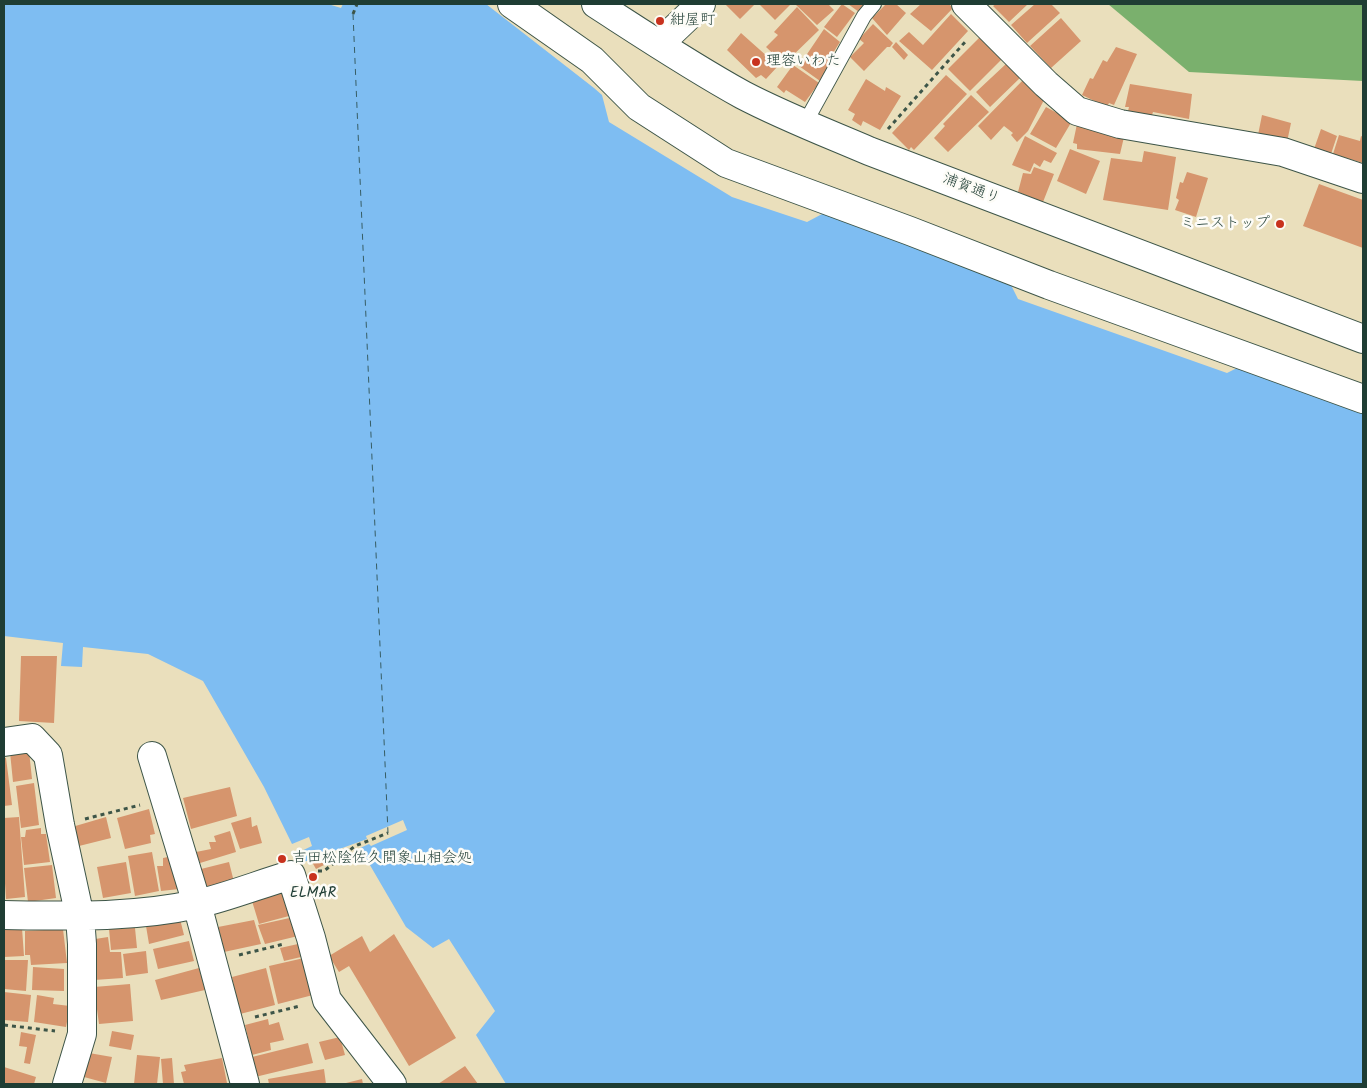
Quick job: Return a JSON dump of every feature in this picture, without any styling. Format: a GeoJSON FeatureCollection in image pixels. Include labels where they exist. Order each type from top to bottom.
{"type":"FeatureCollection","features":[{"type":"Feature","properties":{"kind":"street"},"geometry":{"type":"LineString","coordinates":[[512,4],[592,60],[639,107],[726,163],[1049,285],[1363,399]]}},
{"type":"Feature","properties":{"kind":"street","name":"浦賀通り"},"geometry":{"type":"LineString","coordinates":[[596,4],[743,95],[804,123],[869,151],[1363,339]]}},
{"type":"Feature","properties":{"kind":"street"},"geometry":{"type":"LineString","coordinates":[[659,44],[693,6]]}},
{"type":"Feature","properties":{"kind":"street"},"geometry":{"type":"LineString","coordinates":[[975,12],[1046,84],[1077,110],[1120,124],[1283,152],[1363,179]]}},
{"type":"Feature","properties":{"kind":"street"},"geometry":{"type":"LineString","coordinates":[[4,742],[32,738],[48,755],[60,824],[80,916],[82,944],[82,1034],[68,1084]]}},
{"type":"Feature","properties":{"kind":"street"},"geometry":{"type":"LineString","coordinates":[[152,756],[197,904],[245,1084]]}},
{"type":"Feature","properties":{"kind":"street"},"geometry":{"type":"LineString","coordinates":[[4,915],[80,916],[141,912],[197,904],[291,875],[311,938],[327,1000],[392,1084]]}},
{"type":"Feature","properties":{"kind":"lane"},"geometry":{"type":"LineString","coordinates":[[804,123],[864,16],[874,4]]}},
{"type":"Feature","properties":{"kind":"path"},"geometry":{"type":"LineString","coordinates":[[353,14],[356,4]]}},
{"type":"Feature","properties":{"kind":"path"},"geometry":{"type":"LineString","coordinates":[[869,151],[975,12]]}},
{"type":"Feature","properties":{"kind":"path"},"geometry":{"type":"LineString","coordinates":[[60,824],[165,799]]}},
{"type":"Feature","properties":{"kind":"path"},"geometry":{"type":"LineString","coordinates":[[291,875],[324,871],[355,846],[388,833]]}},
{"type":"Feature","properties":{"kind":"path"},"geometry":{"type":"LineString","coordinates":[[212,961],[311,938]]}},
{"type":"Feature","properties":{"kind":"path"},"geometry":{"type":"LineString","coordinates":[[229,1023],[327,1000]]}},
{"type":"Feature","properties":{"kind":"path"},"geometry":{"type":"LineString","coordinates":[[4,1025],[82,1034]]}},
{"type":"Feature","properties":{"kind":"green space"},"geometry":{"type":"Polygon","coordinates":[[[1108,4],[1363,4],[1363,81],[1189,72],[1108,4]]]}},
{"type":"Feature","properties":{"kind":"water"},"geometry":{"type":"Polygon","coordinates":[[[4,4],[328,4],[341,8],[343,4],[486,4],[602,95],[609,122],[732,197],[807,222],[824,213],[1009,281],[1018,299],[1227,373],[1243,365],[1363,408],[1363,1084],[506,1084],[476,1035],[495,1011],[449,939],[433,948],[406,927],[360,848],[369,844],[371,846],[407,830],[403,820],[366,836],[367,839],[301,863],[297,853],[312,846],[309,837],[292,844],[264,787],[203,681],[148,654],[83,647],[82,667],[61,666],[63,643],[4,636],[4,4]]]}},
{"type":"Feature","properties":{"kind":"building"},"geometry":{"type":"Polygon","coordinates":[[[725,4],[755,4],[740,19],[725,4]]]}},
{"type":"Feature","properties":{"kind":"building"},"geometry":{"type":"Polygon","coordinates":[[[759,4],[791,4],[775,20],[759,4]]]}},
{"type":"Feature","properties":{"kind":"building"},"geometry":{"type":"Polygon","coordinates":[[[795,4],[830,4],[834,10],[817,25],[795,4]]]}},
{"type":"Feature","properties":{"kind":"building"},"geometry":{"type":"Polygon","coordinates":[[[842,4],[855,13],[837,37],[824,27],[842,4]]]}},
{"type":"Feature","properties":{"kind":"building"},"geometry":{"type":"Polygon","coordinates":[[[848,4],[866,4],[859,12],[848,4]]]}},
{"type":"Feature","properties":{"kind":"building"},"geometry":{"type":"Polygon","coordinates":[[[886,4],[896,4],[906,13],[887,35],[872,18],[886,4]]]}},
{"type":"Feature","properties":{"kind":"building"},"geometry":{"type":"Polygon","coordinates":[[[921,4],[949,4],[953,8],[931,31],[910,14],[921,4]]]}},
{"type":"Feature","properties":{"kind":"building"},"geometry":{"type":"Polygon","coordinates":[[[996,4],[1028,4],[1009,22],[993,6],[996,4]]]}},
{"type":"Feature","properties":{"kind":"building"},"geometry":{"type":"Polygon","coordinates":[[[1035,4],[1051,4],[1060,13],[1027,43],[1011,25],[1035,4]]]}},
{"type":"Feature","properties":{"kind":"building"},"geometry":{"type":"Polygon","coordinates":[[[797,7],[819,30],[784,64],[766,47],[778,35],[774,32],[797,7]]]}},
{"type":"Feature","properties":{"kind":"building"},"geometry":{"type":"Polygon","coordinates":[[[951,14],[968,31],[932,70],[899,41],[909,32],[923,45],[951,14]]]}},
{"type":"Feature","properties":{"kind":"building"},"geometry":{"type":"Polygon","coordinates":[[[1061,18],[1081,41],[1051,68],[1030,46],[1061,18]]]}},
{"type":"Feature","properties":{"kind":"building"},"geometry":{"type":"Polygon","coordinates":[[[873,24],[893,43],[864,71],[850,57],[864,43],[859,39],[873,24]]]}},
{"type":"Feature","properties":{"kind":"building"},"geometry":{"type":"Polygon","coordinates":[[[824,29],[840,42],[833,53],[836,55],[820,81],[799,66],[824,29]]]}},
{"type":"Feature","properties":{"kind":"building"},"geometry":{"type":"Polygon","coordinates":[[[741,33],[778,66],[766,79],[761,75],[756,78],[727,50],[741,33]]]}},
{"type":"Feature","properties":{"kind":"building"},"geometry":{"type":"Polygon","coordinates":[[[982,35],[1005,56],[970,91],[948,69],[982,35]]]}},
{"type":"Feature","properties":{"kind":"building"},"geometry":{"type":"Polygon","coordinates":[[[896,42],[908,55],[904,60],[892,47],[896,42]]]}},
{"type":"Feature","properties":{"kind":"building"},"geometry":{"type":"Polygon","coordinates":[[[1116,47],[1137,54],[1114,105],[1109,103],[1107,107],[1082,95],[1090,78],[1093,79],[1103,60],[1107,62],[1116,47]]]}},
{"type":"Feature","properties":{"kind":"building"},"geometry":{"type":"Polygon","coordinates":[[[1007,63],[1021,77],[990,107],[976,92],[1007,63]]]}},
{"type":"Feature","properties":{"kind":"building"},"geometry":{"type":"Polygon","coordinates":[[[793,65],[819,83],[805,102],[786,90],[784,93],[777,87],[793,65]]]}},
{"type":"Feature","properties":{"kind":"building"},"geometry":{"type":"Polygon","coordinates":[[[946,75],[967,94],[914,150],[911,147],[909,150],[892,133],[946,75]]]}},
{"type":"Feature","properties":{"kind":"building"},"geometry":{"type":"Polygon","coordinates":[[[866,79],[885,91],[886,87],[901,96],[880,130],[863,121],[861,126],[852,120],[855,114],[848,110],[866,79]]]}},
{"type":"Feature","properties":{"kind":"building"},"geometry":{"type":"Polygon","coordinates":[[[1024,79],[1044,100],[1028,131],[1017,142],[1011,135],[1013,133],[1004,126],[991,140],[978,126],[1024,79]]]}},
{"type":"Feature","properties":{"kind":"building"},"geometry":{"type":"Polygon","coordinates":[[[1130,84],[1192,94],[1189,119],[1153,112],[1152,115],[1128,111],[1129,107],[1125,107],[1130,84]]]}},
{"type":"Feature","properties":{"kind":"building"},"geometry":{"type":"Polygon","coordinates":[[[971,95],[989,112],[948,152],[934,138],[945,126],[943,124],[971,95]]]}},
{"type":"Feature","properties":{"kind":"building"},"geometry":{"type":"Polygon","coordinates":[[[1046,107],[1072,121],[1056,148],[1030,134],[1046,107]]]}},
{"type":"Feature","properties":{"kind":"building"},"geometry":{"type":"Polygon","coordinates":[[[1262,115],[1291,123],[1287,142],[1258,135],[1262,115]]]}},
{"type":"Feature","properties":{"kind":"building"},"geometry":{"type":"Polygon","coordinates":[[[1077,124],[1124,137],[1120,154],[1077,149],[1077,144],[1073,143],[1077,124]]]}},
{"type":"Feature","properties":{"kind":"building"},"geometry":{"type":"Polygon","coordinates":[[[1321,129],[1337,136],[1331,154],[1314,149],[1321,129]]]}},
{"type":"Feature","properties":{"kind":"building"},"geometry":{"type":"Polygon","coordinates":[[[1339,135],[1360,141],[1361,136],[1363,137],[1363,163],[1333,154],[1339,135]]]}},
{"type":"Feature","properties":{"kind":"building"},"geometry":{"type":"Polygon","coordinates":[[[1025,136],[1057,153],[1051,163],[1044,160],[1040,167],[1034,163],[1030,172],[1012,165],[1025,136]]]}},
{"type":"Feature","properties":{"kind":"building"},"geometry":{"type":"Polygon","coordinates":[[[1070,149],[1100,161],[1086,194],[1057,181],[1070,149]]]}},
{"type":"Feature","properties":{"kind":"building"},"geometry":{"type":"Polygon","coordinates":[[[1144,151],[1176,157],[1168,210],[1103,200],[1111,158],[1142,162],[1144,151]]]}},
{"type":"Feature","properties":{"kind":"building"},"geometry":{"type":"Polygon","coordinates":[[[1034,167],[1054,174],[1043,202],[1018,192],[1023,173],[1031,174],[1034,167]]]}},
{"type":"Feature","properties":{"kind":"building"},"geometry":{"type":"Polygon","coordinates":[[[1187,172],[1208,178],[1196,217],[1175,210],[1179,200],[1176,198],[1180,182],[1183,183],[1187,172]]]}},
{"type":"Feature","properties":{"kind":"building"},"geometry":{"type":"Polygon","coordinates":[[[1319,184],[1363,200],[1363,248],[1303,226],[1319,184]]]}},
{"type":"Feature","properties":{"kind":"building"},"geometry":{"type":"Polygon","coordinates":[[[21,656],[57,656],[54,723],[19,721],[21,656]]]}},
{"type":"Feature","properties":{"kind":"building"},"geometry":{"type":"Polygon","coordinates":[[[29,751],[32,779],[13,782],[10,752],[29,751]]]}},
{"type":"Feature","properties":{"kind":"building"},"geometry":{"type":"Polygon","coordinates":[[[4,758],[6,758],[12,805],[4,806],[4,758]]]}},
{"type":"Feature","properties":{"kind":"building"},"geometry":{"type":"Polygon","coordinates":[[[34,783],[39,825],[21,828],[16,786],[34,783]]]}},
{"type":"Feature","properties":{"kind":"building"},"geometry":{"type":"Polygon","coordinates":[[[230,787],[237,816],[191,829],[183,798],[230,787]]]}},
{"type":"Feature","properties":{"kind":"building"},"geometry":{"type":"Polygon","coordinates":[[[149,809],[155,834],[150,835],[151,843],[125,849],[117,818],[149,809]]]}},
{"type":"Feature","properties":{"kind":"building"},"geometry":{"type":"Polygon","coordinates":[[[19,817],[25,897],[6,899],[4,818],[19,817]]]}},
{"type":"Feature","properties":{"kind":"building"},"geometry":{"type":"Polygon","coordinates":[[[106,817],[111,838],[75,847],[72,827],[106,817]]]}},
{"type":"Feature","properties":{"kind":"building"},"geometry":{"type":"Polygon","coordinates":[[[251,817],[252,827],[257,825],[262,843],[240,849],[231,823],[251,817]]]}},
{"type":"Feature","properties":{"kind":"building"},"geometry":{"type":"Polygon","coordinates":[[[41,828],[41,834],[46,834],[50,862],[24,865],[21,837],[25,837],[26,830],[41,828]]]}},
{"type":"Feature","properties":{"kind":"building"},"geometry":{"type":"Polygon","coordinates":[[[230,831],[236,852],[200,863],[196,852],[211,849],[209,842],[216,842],[214,836],[230,831]]]}},
{"type":"Feature","properties":{"kind":"building"},"geometry":{"type":"Polygon","coordinates":[[[152,852],[159,891],[135,896],[128,856],[152,852]]]}},
{"type":"Feature","properties":{"kind":"building"},"geometry":{"type":"Polygon","coordinates":[[[328,855],[330,862],[316,869],[312,862],[328,855]]]}},
{"type":"Feature","properties":{"kind":"building"},"geometry":{"type":"Polygon","coordinates":[[[173,856],[179,889],[161,891],[157,866],[163,866],[163,858],[173,856]]]}},
{"type":"Feature","properties":{"kind":"building"},"geometry":{"type":"Polygon","coordinates":[[[126,862],[131,893],[103,898],[97,867],[126,862]]]}},
{"type":"Feature","properties":{"kind":"building"},"geometry":{"type":"Polygon","coordinates":[[[229,862],[234,882],[205,889],[201,869],[229,862]]]}},
{"type":"Feature","properties":{"kind":"building"},"geometry":{"type":"Polygon","coordinates":[[[52,865],[56,898],[28,902],[24,868],[52,865]]]}},
{"type":"Feature","properties":{"kind":"building"},"geometry":{"type":"Polygon","coordinates":[[[282,887],[289,916],[259,924],[252,901],[282,887]]]}},
{"type":"Feature","properties":{"kind":"building"},"geometry":{"type":"Polygon","coordinates":[[[294,917],[298,936],[265,944],[258,925],[294,917]]]}},
{"type":"Feature","properties":{"kind":"building"},"geometry":{"type":"Polygon","coordinates":[[[180,919],[184,935],[149,944],[146,926],[180,919]]]}},
{"type":"Feature","properties":{"kind":"building"},"geometry":{"type":"Polygon","coordinates":[[[254,920],[261,944],[224,952],[218,927],[254,920]]]}},
{"type":"Feature","properties":{"kind":"building"},"geometry":{"type":"Polygon","coordinates":[[[4,928],[22,928],[24,956],[4,957],[4,928]]]}},
{"type":"Feature","properties":{"kind":"building"},"geometry":{"type":"Polygon","coordinates":[[[135,928],[137,948],[111,950],[109,929],[135,928]]]}},
{"type":"Feature","properties":{"kind":"building"},"geometry":{"type":"Polygon","coordinates":[[[63,929],[67,963],[31,965],[30,955],[25,955],[25,931],[63,929]]]}},
{"type":"Feature","properties":{"kind":"building"},"geometry":{"type":"Polygon","coordinates":[[[394,934],[456,1038],[409,1066],[349,966],[339,972],[329,956],[362,936],[370,952],[394,934]]]}},
{"type":"Feature","properties":{"kind":"building"},"geometry":{"type":"Polygon","coordinates":[[[108,937],[110,952],[121,952],[123,978],[94,980],[89,940],[108,937]]]}},
{"type":"Feature","properties":{"kind":"building"},"geometry":{"type":"Polygon","coordinates":[[[189,941],[194,961],[158,969],[153,949],[189,941]]]}},
{"type":"Feature","properties":{"kind":"building"},"geometry":{"type":"Polygon","coordinates":[[[298,944],[301,957],[284,961],[280,948],[298,944]]]}},
{"type":"Feature","properties":{"kind":"building"},"geometry":{"type":"Polygon","coordinates":[[[146,951],[148,973],[126,976],[123,954],[146,951]]]}},
{"type":"Feature","properties":{"kind":"building"},"geometry":{"type":"Polygon","coordinates":[[[304,958],[313,995],[278,1004],[269,966],[304,958]]]}},
{"type":"Feature","properties":{"kind":"building"},"geometry":{"type":"Polygon","coordinates":[[[4,960],[28,960],[26,991],[4,989],[4,960]]]}},
{"type":"Feature","properties":{"kind":"building"},"geometry":{"type":"Polygon","coordinates":[[[33,967],[64,969],[64,991],[32,990],[33,967]]]}},
{"type":"Feature","properties":{"kind":"building"},"geometry":{"type":"Polygon","coordinates":[[[199,968],[205,990],[161,1000],[155,980],[199,968]]]}},
{"type":"Feature","properties":{"kind":"building"},"geometry":{"type":"Polygon","coordinates":[[[266,968],[275,1005],[240,1014],[232,977],[266,968]]]}},
{"type":"Feature","properties":{"kind":"building"},"geometry":{"type":"Polygon","coordinates":[[[130,984],[133,1021],[99,1024],[94,987],[130,984]]]}},
{"type":"Feature","properties":{"kind":"building"},"geometry":{"type":"Polygon","coordinates":[[[4,992],[31,995],[28,1022],[4,1020],[4,992]]]}},
{"type":"Feature","properties":{"kind":"building"},"geometry":{"type":"Polygon","coordinates":[[[37,995],[54,998],[53,1004],[70,1006],[66,1027],[34,1022],[37,995]]]}},
{"type":"Feature","properties":{"kind":"building"},"geometry":{"type":"Polygon","coordinates":[[[268,1019],[269,1025],[279,1022],[284,1040],[270,1043],[271,1050],[252,1055],[245,1025],[268,1019]]]}},
{"type":"Feature","properties":{"kind":"building"},"geometry":{"type":"Polygon","coordinates":[[[112,1031],[134,1035],[131,1050],[109,1046],[112,1031]]]}},
{"type":"Feature","properties":{"kind":"building"},"geometry":{"type":"Polygon","coordinates":[[[21,1032],[36,1035],[30,1064],[24,1063],[27,1047],[19,1046],[21,1032]]]}},
{"type":"Feature","properties":{"kind":"building"},"geometry":{"type":"Polygon","coordinates":[[[340,1037],[345,1055],[325,1060],[319,1042],[340,1037]]]}},
{"type":"Feature","properties":{"kind":"building"},"geometry":{"type":"Polygon","coordinates":[[[308,1043],[313,1063],[255,1077],[252,1057],[308,1043]]]}},
{"type":"Feature","properties":{"kind":"building"},"geometry":{"type":"Polygon","coordinates":[[[89,1053],[112,1057],[106,1083],[84,1077],[89,1053]]]}},
{"type":"Feature","properties":{"kind":"building"},"geometry":{"type":"Polygon","coordinates":[[[137,1055],[160,1057],[157,1084],[134,1084],[137,1055]]]}},
{"type":"Feature","properties":{"kind":"building"},"geometry":{"type":"Polygon","coordinates":[[[172,1058],[174,1084],[163,1084],[161,1059],[172,1058]]]}},
{"type":"Feature","properties":{"kind":"building"},"geometry":{"type":"Polygon","coordinates":[[[222,1058],[227,1083],[184,1084],[181,1072],[186,1071],[184,1065],[222,1058]]]}},
{"type":"Feature","properties":{"kind":"building"},"geometry":{"type":"Polygon","coordinates":[[[465,1066],[478,1084],[438,1084],[465,1066]]]}},
{"type":"Feature","properties":{"kind":"building"},"geometry":{"type":"Polygon","coordinates":[[[4,1067],[36,1077],[34,1084],[4,1084],[4,1067]]]}},
{"type":"Feature","properties":{"kind":"building"},"geometry":{"type":"Polygon","coordinates":[[[324,1069],[326,1084],[269,1084],[268,1079],[324,1069]]]}},
{"type":"Feature","properties":{"kind":"building"},"geometry":{"type":"Polygon","coordinates":[[[362,1079],[363,1084],[342,1084],[362,1079]]]}},
{"type":"Feature","properties":{"kind":"ferry route"},"geometry":{"type":"LineString","coordinates":[[353,14],[388,833]]}},
{"type":"Feature","properties":{"kind":"place","name":"紺屋町"},"geometry":{"type":"Point","coordinates":[660,21]}},
{"type":"Feature","properties":{"kind":"place","name":"理容いわた"},"geometry":{"type":"Point","coordinates":[756,62]}},
{"type":"Feature","properties":{"kind":"place","name":"ミニストップ"},"geometry":{"type":"Point","coordinates":[1280,224]}},
{"type":"Feature","properties":{"kind":"place","name":"吉田松陰佐久間象山相会処"},"geometry":{"type":"Point","coordinates":[282,859]}},
{"type":"Feature","properties":{"kind":"place","name":"ELMAR"},"geometry":{"type":"Point","coordinates":[313,877]}}]}
